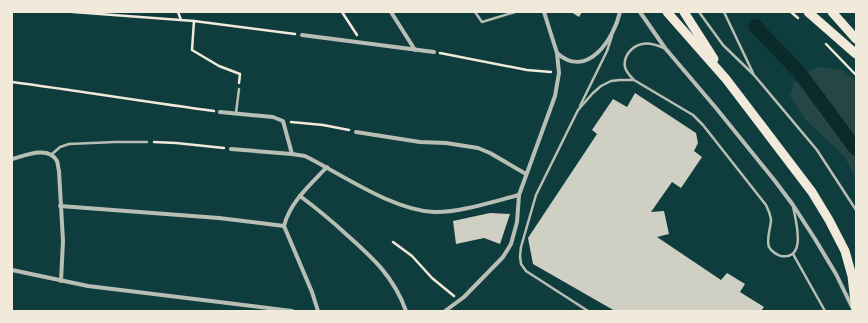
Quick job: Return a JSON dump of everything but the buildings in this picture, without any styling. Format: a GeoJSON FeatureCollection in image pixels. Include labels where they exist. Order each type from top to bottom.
{"type":"FeatureCollection","features":[{"type":"Feature","properties":{"kind":"main road"},"geometry":{"type":"LineString","coordinates":[[667,12],[726,79],[812,192],[845,251],[852,276],[855,311]]}},
{"type":"Feature","properties":{"kind":"main road"},"geometry":{"type":"LineString","coordinates":[[684,12],[726,79]]}},
{"type":"Feature","properties":{"kind":"main road"},"geometry":{"type":"LineString","coordinates":[[808,12],[856,54]]}},
{"type":"Feature","properties":{"kind":"main road"},"geometry":{"type":"LineString","coordinates":[[832,12],[856,39]]}},
{"type":"Feature","properties":{"kind":"street"},"geometry":{"type":"LineString","coordinates":[[391,12],[415,50]]}},
{"type":"Feature","properties":{"kind":"street"},"geometry":{"type":"LineString","coordinates":[[445,311],[460,300],[503,257],[511,244],[517,222],[519,195],[555,96],[560,73],[557,53],[544,12]]}},
{"type":"Feature","properties":{"kind":"street"},"geometry":{"type":"LineString","coordinates":[[557,53],[565,60],[574,62],[584,61],[594,57],[602,49],[613,33],[620,12]]}},
{"type":"Feature","properties":{"kind":"street"},"geometry":{"type":"LineString","coordinates":[[640,12],[665,48],[775,181],[815,239],[836,274],[855,311]]}},
{"type":"Feature","properties":{"kind":"street"},"geometry":{"type":"LineString","coordinates":[[302,35],[434,52]]}},
{"type":"Feature","properties":{"kind":"street"},"geometry":{"type":"LineString","coordinates":[[220,112],[273,117],[283,121],[292,154]]}},
{"type":"Feature","properties":{"kind":"street"},"geometry":{"type":"LineString","coordinates":[[356,132],[420,142],[446,143],[478,148],[490,153],[526,174]]}},
{"type":"Feature","properties":{"kind":"street"},"geometry":{"type":"LineString","coordinates":[[231,149],[305,156],[394,202],[414,209],[435,212],[456,210],[519,195]]}},
{"type":"Feature","properties":{"kind":"street"},"geometry":{"type":"LineString","coordinates":[[12,159],[42,153],[51,155],[56,161],[59,171],[63,241],[61,281]]}},
{"type":"Feature","properties":{"kind":"street"},"geometry":{"type":"LineString","coordinates":[[318,311],[312,292],[284,226],[286,217],[300,196],[326,167]]}},
{"type":"Feature","properties":{"kind":"street"},"geometry":{"type":"LineString","coordinates":[[300,196],[313,205],[372,256],[384,270],[402,301],[406,311]]}},
{"type":"Feature","properties":{"kind":"street"},"geometry":{"type":"LineString","coordinates":[[60,206],[219,218],[284,226]]}},
{"type":"Feature","properties":{"kind":"street"},"geometry":{"type":"LineString","coordinates":[[12,270],[61,281],[103,288],[292,311]]}},
{"type":"Feature","properties":{"kind":"lane"},"geometry":{"type":"LineString","coordinates":[[475,12],[482,22],[515,12]]}},
{"type":"Feature","properties":{"kind":"lane"},"geometry":{"type":"LineString","coordinates":[[698,12],[723,46],[754,75],[817,150],[856,210]]}},
{"type":"Feature","properties":{"kind":"lane"},"geometry":{"type":"LineString","coordinates":[[724,12],[738,45],[754,75]]}},
{"type":"Feature","properties":{"kind":"lane"},"geometry":{"type":"LineString","coordinates":[[588,311],[526,271],[521,264],[520,256],[521,247],[536,195],[607,51],[613,33]]}},
{"type":"Feature","properties":{"kind":"lane"},"geometry":{"type":"LineString","coordinates":[[665,48],[643,43],[634,46],[628,53],[625,60],[625,67],[628,74],[634,80],[693,115],[703,125],[766,205],[771,219],[768,240],[770,248],[779,256],[793,254],[797,248],[798,241],[792,205]]}},
{"type":"Feature","properties":{"kind":"lane"},"geometry":{"type":"LineString","coordinates":[[578,110],[601,86],[611,81],[634,80]]}},
{"type":"Feature","properties":{"kind":"lane"},"geometry":{"type":"LineString","coordinates":[[236,113],[239,88]]}},
{"type":"Feature","properties":{"kind":"lane"},"geometry":{"type":"LineString","coordinates":[[51,155],[60,147],[69,144],[147,142]]}},
{"type":"Feature","properties":{"kind":"lane"},"geometry":{"type":"LineString","coordinates":[[793,254],[825,311]]}},
{"type":"Feature","properties":{"kind":"path"},"geometry":{"type":"LineString","coordinates":[[72,12],[194,21],[302,35]]}},
{"type":"Feature","properties":{"kind":"path"},"geometry":{"type":"LineString","coordinates":[[178,12],[182,20]]}},
{"type":"Feature","properties":{"kind":"path"},"geometry":{"type":"LineString","coordinates":[[342,12],[363,43]]}},
{"type":"Feature","properties":{"kind":"path"},"geometry":{"type":"LineString","coordinates":[[791,12],[802,22]]}},
{"type":"Feature","properties":{"kind":"path"},"geometry":{"type":"LineString","coordinates":[[194,21],[192,50],[219,66],[240,74],[239,88]]}},
{"type":"Feature","properties":{"kind":"path"},"geometry":{"type":"LineString","coordinates":[[823,41],[856,75]]}},
{"type":"Feature","properties":{"kind":"path"},"geometry":{"type":"LineString","coordinates":[[434,52],[526,70],[560,73]]}},
{"type":"Feature","properties":{"kind":"path"},"geometry":{"type":"LineString","coordinates":[[12,82],[220,112]]}},
{"type":"Feature","properties":{"kind":"path"},"geometry":{"type":"LineString","coordinates":[[283,121],[323,125],[356,132]]}},
{"type":"Feature","properties":{"kind":"path"},"geometry":{"type":"LineString","coordinates":[[147,142],[176,143],[231,149]]}},
{"type":"Feature","properties":{"kind":"path"},"geometry":{"type":"LineString","coordinates":[[393,242],[412,256],[432,278],[460,300]]}},
{"type":"Feature","properties":{"kind":"shaded area"},"geometry":{"type":"Polygon","coordinates":[[[817,67],[843,70],[856,82],[856,178],[844,156],[805,119],[790,96],[794,83],[817,67]]]}},
{"type":"Feature","properties":{"kind":"waterway"},"geometry":{"type":"LineString","coordinates":[[755,26],[799,72],[856,149]]}}]}
